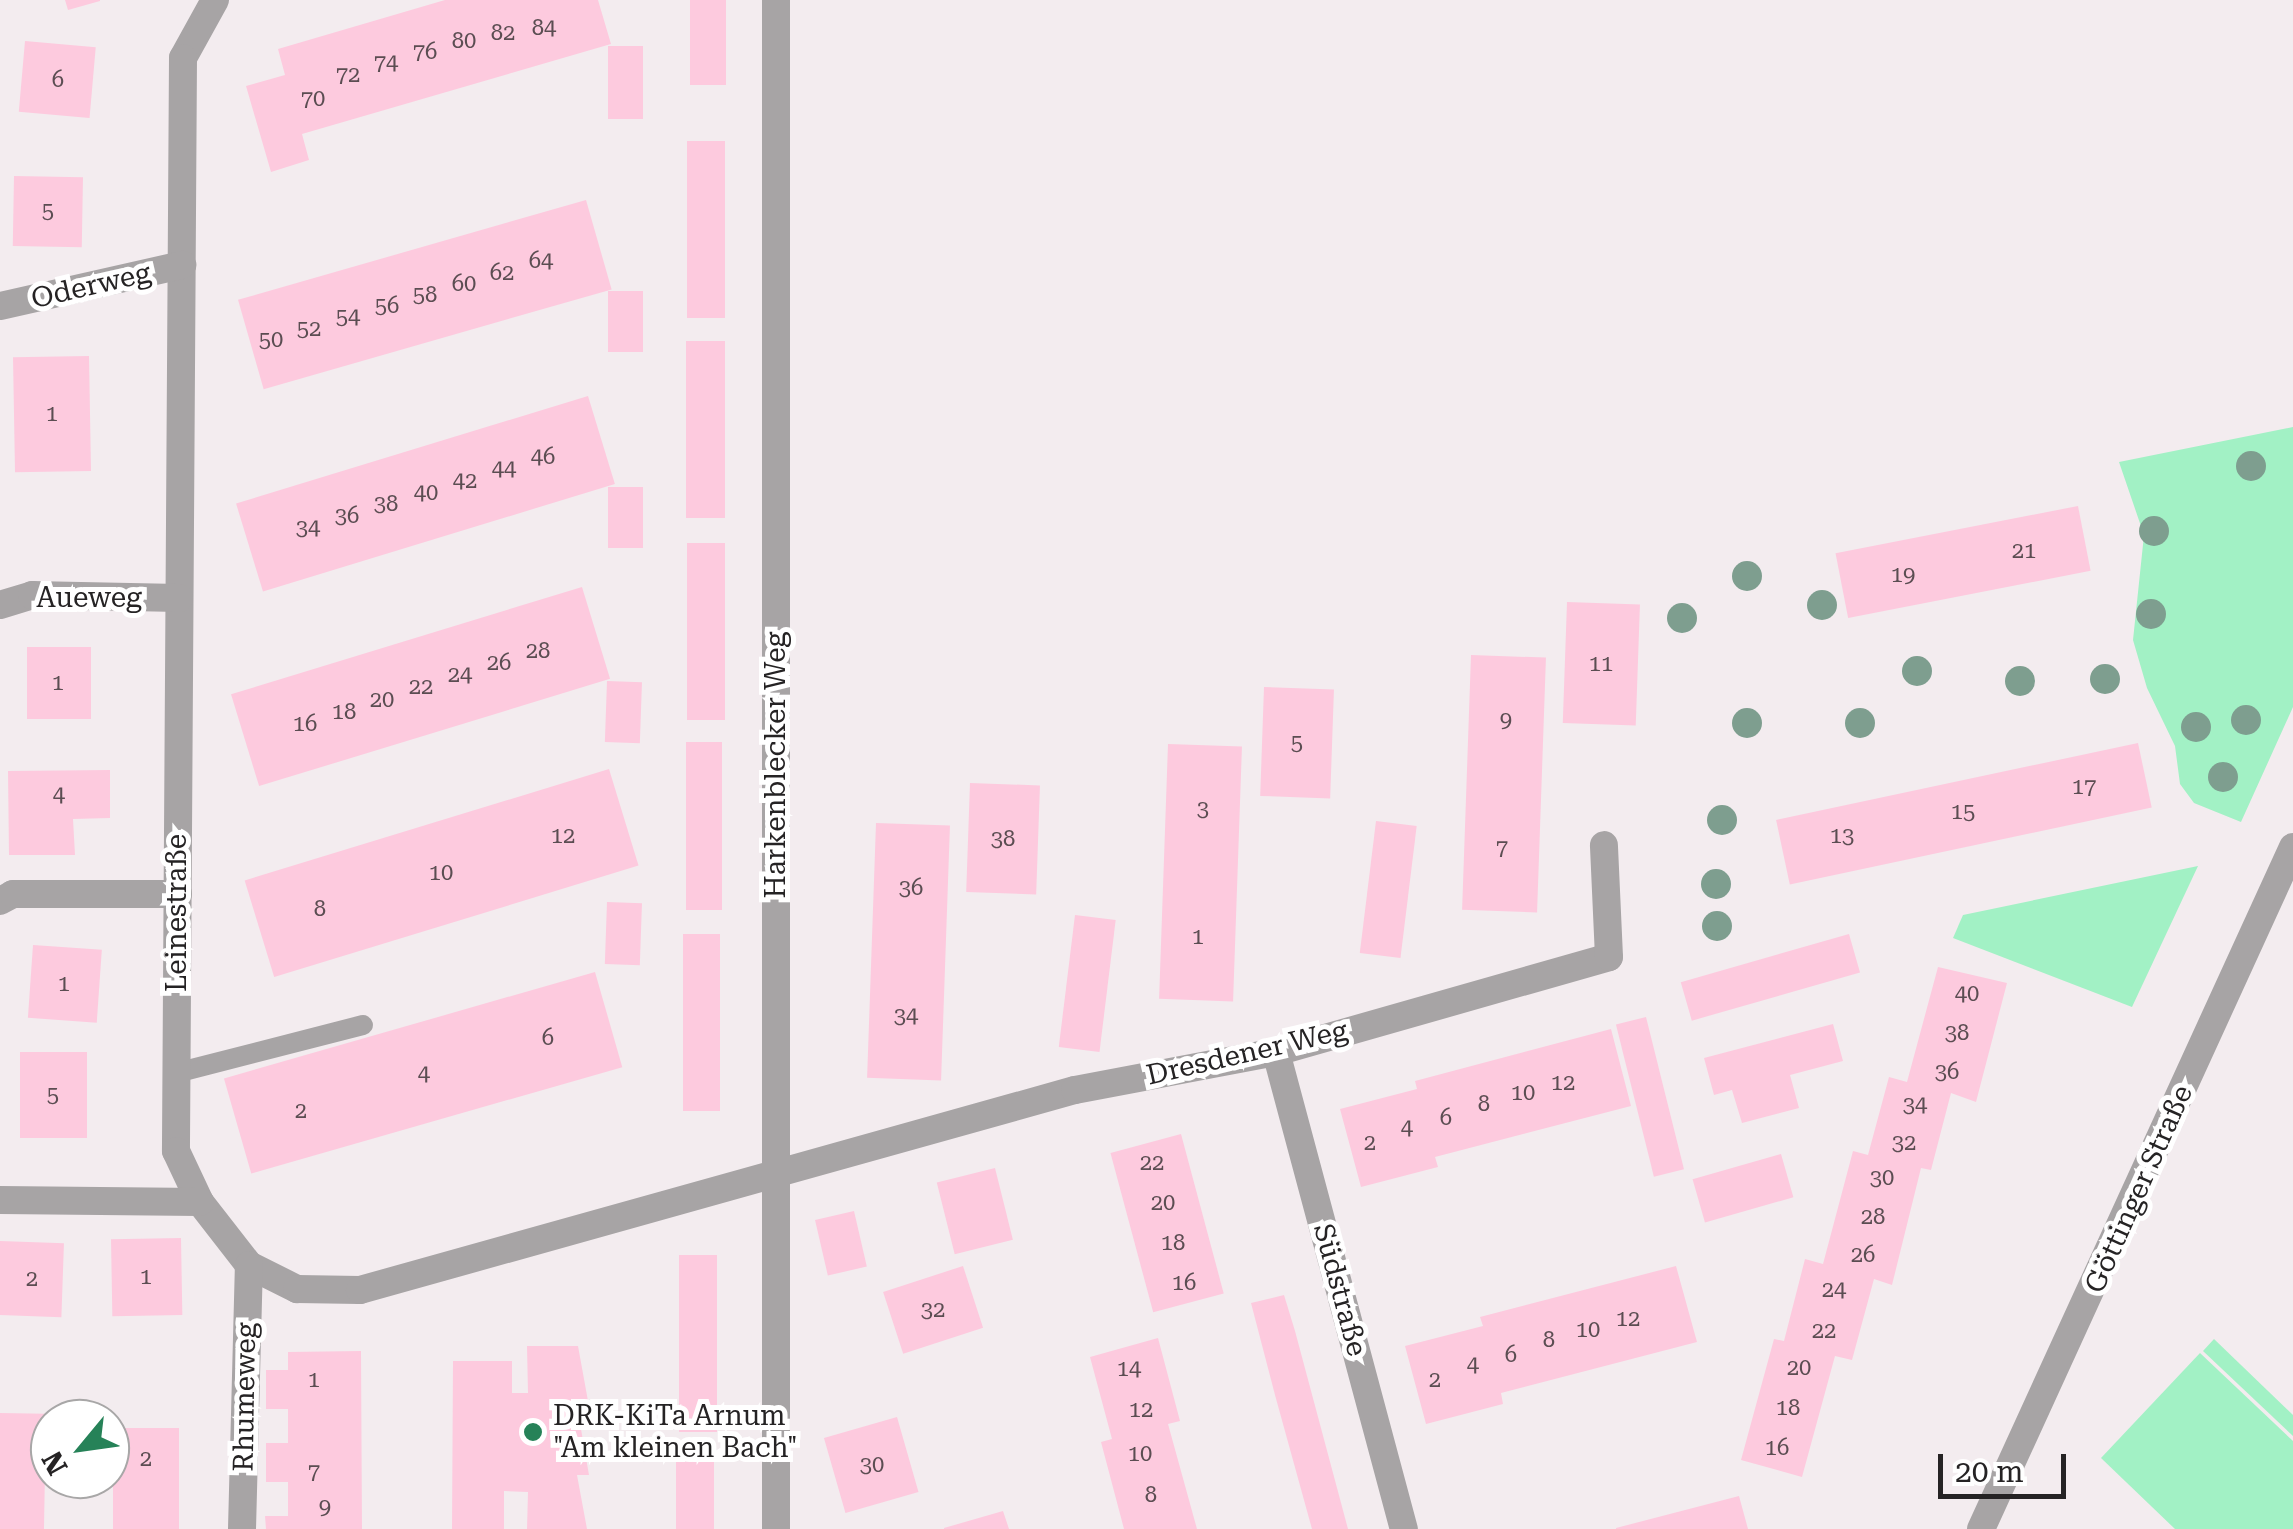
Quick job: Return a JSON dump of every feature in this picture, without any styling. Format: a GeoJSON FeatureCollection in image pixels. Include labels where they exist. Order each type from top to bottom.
{"type":"FeatureCollection","features":[{"type":"Feature","properties":{"kind":"street","name":"Leinestraße"},"geometry":{"type":"LineString","coordinates":[[216,0],[183,58],[176,1151],[200,1202],[248,1266],[297,1289],[360,1290],[775,1173]]}},
{"type":"Feature","properties":{"kind":"street","name":"Harkenblecker Weg"},"geometry":{"type":"LineString","coordinates":[[776,0],[776,1529]]}},
{"type":"Feature","properties":{"kind":"street","name":"Oderweg"},"geometry":{"type":"LineString","coordinates":[[0,306],[182,265]]}},
{"type":"Feature","properties":{"kind":"street","name":"Aueweg"},"geometry":{"type":"LineString","coordinates":[[0,606],[32,595],[179,598]]}},
{"type":"Feature","properties":{"kind":"street","name":"Dresdener Weg"},"geometry":{"type":"LineString","coordinates":[[775,1173],[1075,1090],[1276,1052],[1609,957],[1604,845]]}},
{"type":"Feature","properties":{"kind":"street","name":"Göttinger Straße"},"geometry":{"type":"LineString","coordinates":[[1982,1529],[2293,847]]}},
{"type":"Feature","properties":{"kind":"street"},"geometry":{"type":"LineString","coordinates":[[0,901],[13,894],[178,894]]}},
{"type":"Feature","properties":{"kind":"street","name":"Südstraße"},"geometry":{"type":"LineString","coordinates":[[1276,1052],[1404,1529]]}},
{"type":"Feature","properties":{"kind":"street"},"geometry":{"type":"LineString","coordinates":[[0,1200],[200,1202]]}},
{"type":"Feature","properties":{"kind":"street","name":"Rhumeweg"},"geometry":{"type":"LineString","coordinates":[[242,1529],[248,1266]]}},
{"type":"Feature","properties":{"kind":"lane"},"geometry":{"type":"LineString","coordinates":[[176,1073],[363,1025]]}},
{"type":"Feature","properties":{"kind":"green space"},"geometry":{"type":"Polygon","coordinates":[[[2293,427],[2293,707],[2241,822],[2194,803],[2180,784],[2175,746],[2147,688],[2133,640],[2144,535],[2119,462],[2293,427]]]}},
{"type":"Feature","properties":{"kind":"green space"},"geometry":{"type":"Polygon","coordinates":[[[2198,866],[2132,1007],[1953,938],[1963,915],[2198,866]]]}},
{"type":"Feature","properties":{"kind":"green space"},"geometry":{"type":"Polygon","coordinates":[[[2214,1339],[2293,1415],[2293,1436],[2203,1351],[2214,1339]]]}},
{"type":"Feature","properties":{"kind":"green space"},"geometry":{"type":"Polygon","coordinates":[[[2200,1353],[2293,1441],[2293,1529],[2175,1529],[2101,1458],[2200,1353]]]}},
{"type":"Feature","properties":{"kind":"building"},"geometry":{"type":"Polygon","coordinates":[[[65,0],[100,0],[100,1],[68,10],[65,0]]]}},
{"type":"Feature","properties":{"kind":"building"},"geometry":{"type":"Polygon","coordinates":[[[445,0],[598,0],[611,44],[302,134],[309,160],[271,172],[246,86],[285,75],[278,49],[445,0]]]}},
{"type":"Feature","properties":{"kind":"building"},"geometry":{"type":"Polygon","coordinates":[[[690,0],[726,0],[726,85],[690,85],[690,0]]]}},
{"type":"Feature","properties":{"kind":"building"},"geometry":{"type":"Polygon","coordinates":[[[25,41],[96,47],[90,118],[19,112],[25,41]]]}},
{"type":"Feature","properties":{"kind":"building"},"geometry":{"type":"Polygon","coordinates":[[[608,46],[643,46],[643,119],[608,119],[608,46]]]}},
{"type":"Feature","properties":{"kind":"building"},"geometry":{"type":"Polygon","coordinates":[[[687,141],[725,141],[725,318],[687,318],[687,141]]]}},
{"type":"Feature","properties":{"kind":"building"},"geometry":{"type":"Polygon","coordinates":[[[14,176],[83,177],[82,247],[13,246],[14,176]]]}},
{"type":"Feature","properties":{"kind":"building"},"geometry":{"type":"Polygon","coordinates":[[[586,200],[612,289],[264,389],[238,300],[586,200]]]}},
{"type":"Feature","properties":{"kind":"building"},"geometry":{"type":"Polygon","coordinates":[[[608,291],[643,291],[643,352],[608,352],[608,291]]]}},
{"type":"Feature","properties":{"kind":"building"},"geometry":{"type":"Polygon","coordinates":[[[686,341],[725,341],[725,518],[686,518],[686,341]]]}},
{"type":"Feature","properties":{"kind":"building"},"geometry":{"type":"Polygon","coordinates":[[[89,356],[91,471],[15,472],[13,357],[89,356]]]}},
{"type":"Feature","properties":{"kind":"building"},"geometry":{"type":"Polygon","coordinates":[[[588,396],[615,484],[263,592],[236,504],[588,396]]]}},
{"type":"Feature","properties":{"kind":"building"},"geometry":{"type":"Polygon","coordinates":[[[608,487],[643,487],[643,548],[608,548],[608,487]]]}},
{"type":"Feature","properties":{"kind":"building"},"geometry":{"type":"Polygon","coordinates":[[[2078,506],[2091,571],[1848,618],[1836,553],[2078,506]]]}},
{"type":"Feature","properties":{"kind":"building"},"geometry":{"type":"Polygon","coordinates":[[[687,543],[725,543],[725,720],[687,720],[687,543]]]}},
{"type":"Feature","properties":{"kind":"building"},"geometry":{"type":"Polygon","coordinates":[[[582,587],[610,679],[259,786],[231,694],[582,587]]]}},
{"type":"Feature","properties":{"kind":"building"},"geometry":{"type":"Polygon","coordinates":[[[1567,602],[1640,605],[1636,725],[1563,723],[1567,602]]]}},
{"type":"Feature","properties":{"kind":"building"},"geometry":{"type":"Polygon","coordinates":[[[27,647],[91,647],[91,719],[27,719],[27,647]]]}},
{"type":"Feature","properties":{"kind":"building"},"geometry":{"type":"Polygon","coordinates":[[[1471,655],[1546,658],[1537,912],[1462,910],[1471,655]]]}},
{"type":"Feature","properties":{"kind":"building"},"geometry":{"type":"Polygon","coordinates":[[[607,681],[642,682],[640,743],[605,742],[607,681]]]}},
{"type":"Feature","properties":{"kind":"building"},"geometry":{"type":"Polygon","coordinates":[[[1264,687],[1334,689],[1330,798],[1260,796],[1264,687]]]}},
{"type":"Feature","properties":{"kind":"building"},"geometry":{"type":"Polygon","coordinates":[[[686,742],[722,742],[722,910],[686,910],[686,742]]]}},
{"type":"Feature","properties":{"kind":"building"},"geometry":{"type":"Polygon","coordinates":[[[2138,743],[2152,808],[1790,884],[1776,820],[2138,743]]]}},
{"type":"Feature","properties":{"kind":"building"},"geometry":{"type":"Polygon","coordinates":[[[1168,744],[1242,747],[1233,1001],[1159,999],[1168,744]]]}},
{"type":"Feature","properties":{"kind":"building"},"geometry":{"type":"Polygon","coordinates":[[[609,769],[639,866],[274,977],[245,880],[609,769]]]}},
{"type":"Feature","properties":{"kind":"building"},"geometry":{"type":"Polygon","coordinates":[[[110,770],[110,818],[73,819],[75,855],[9,855],[8,771],[110,770]]]}},
{"type":"Feature","properties":{"kind":"building"},"geometry":{"type":"Polygon","coordinates":[[[970,783],[1040,785],[1036,894],[966,892],[970,783]]]}},
{"type":"Feature","properties":{"kind":"building"},"geometry":{"type":"Polygon","coordinates":[[[1376,821],[1417,826],[1400,958],[1360,953],[1376,821]]]}},
{"type":"Feature","properties":{"kind":"building"},"geometry":{"type":"Polygon","coordinates":[[[876,823],[950,826],[941,1080],[867,1078],[876,823]]]}},
{"type":"Feature","properties":{"kind":"building"},"geometry":{"type":"Polygon","coordinates":[[[607,902],[642,903],[640,965],[605,964],[607,902]]]}},
{"type":"Feature","properties":{"kind":"building"},"geometry":{"type":"Polygon","coordinates":[[[1075,915],[1116,920],[1099,1052],[1059,1047],[1075,915]]]}},
{"type":"Feature","properties":{"kind":"building"},"geometry":{"type":"Polygon","coordinates":[[[683,934],[720,934],[720,1111],[683,1111],[683,934]]]}},
{"type":"Feature","properties":{"kind":"building"},"geometry":{"type":"Polygon","coordinates":[[[1849,934],[1860,972],[1692,1021],[1681,982],[1849,934]]]}},
{"type":"Feature","properties":{"kind":"building"},"geometry":{"type":"Polygon","coordinates":[[[33,945],[102,950],[97,1023],[28,1018],[33,945]]]}},
{"type":"Feature","properties":{"kind":"building"},"geometry":{"type":"Polygon","coordinates":[[[1938,967],[2007,983],[1976,1102],[1951,1093],[1931,1170],[1921,1168],[1892,1285],[1874,1279],[1852,1360],[1835,1356],[1802,1477],[1741,1460],[1774,1339],[1784,1341],[1805,1259],[1823,1264],[1853,1151],[1868,1155],[1889,1077],[1907,1082],[1938,967]]]}},
{"type":"Feature","properties":{"kind":"building"},"geometry":{"type":"Polygon","coordinates":[[[595,972],[622,1067],[251,1174],[224,1078],[595,972]]]}},
{"type":"Feature","properties":{"kind":"building"},"geometry":{"type":"Polygon","coordinates":[[[1646,1017],[1684,1169],[1654,1177],[1616,1024],[1646,1017]]]}},
{"type":"Feature","properties":{"kind":"building"},"geometry":{"type":"Polygon","coordinates":[[[1833,1024],[1843,1061],[1790,1075],[1799,1108],[1742,1123],[1732,1090],[1714,1095],[1704,1058],[1833,1024]]]}},
{"type":"Feature","properties":{"kind":"building"},"geometry":{"type":"Polygon","coordinates":[[[1611,1029],[1631,1106],[1435,1157],[1438,1167],[1361,1187],[1340,1109],[1417,1089],[1415,1081],[1611,1029]]]}},
{"type":"Feature","properties":{"kind":"building"},"geometry":{"type":"Polygon","coordinates":[[[20,1052],[87,1052],[87,1138],[20,1138],[20,1052]]]}},
{"type":"Feature","properties":{"kind":"building"},"geometry":{"type":"Polygon","coordinates":[[[1181,1134],[1224,1293],[1153,1312],[1110,1153],[1181,1134]]]}},
{"type":"Feature","properties":{"kind":"building"},"geometry":{"type":"Polygon","coordinates":[[[1781,1154],[1793,1197],[1705,1223],[1693,1179],[1781,1154]]]}},
{"type":"Feature","properties":{"kind":"building"},"geometry":{"type":"Polygon","coordinates":[[[995,1168],[1013,1240],[955,1254],[937,1183],[995,1168]]]}},
{"type":"Feature","properties":{"kind":"building"},"geometry":{"type":"Polygon","coordinates":[[[854,1211],[867,1267],[828,1276],[815,1220],[854,1211]]]}},
{"type":"Feature","properties":{"kind":"building"},"geometry":{"type":"Polygon","coordinates":[[[181,1238],[182,1315],[112,1316],[111,1239],[181,1238]]]}},
{"type":"Feature","properties":{"kind":"building"},"geometry":{"type":"Polygon","coordinates":[[[0,1241],[64,1243],[61,1317],[0,1315],[0,1241]]]}},
{"type":"Feature","properties":{"kind":"building"},"geometry":{"type":"Polygon","coordinates":[[[679,1255],[717,1255],[717,1432],[679,1432],[679,1255]]]}},
{"type":"Feature","properties":{"kind":"building"},"geometry":{"type":"Polygon","coordinates":[[[963,1266],[983,1328],[903,1354],[883,1292],[963,1266]]]}},
{"type":"Feature","properties":{"kind":"building"},"geometry":{"type":"Polygon","coordinates":[[[1676,1266],[1697,1342],[1501,1393],[1503,1404],[1426,1424],[1405,1346],[1483,1326],[1480,1317],[1676,1266]]]}},
{"type":"Feature","properties":{"kind":"building"},"geometry":{"type":"Polygon","coordinates":[[[1284,1295],[1348,1529],[1312,1529],[1275,1395],[1251,1303],[1284,1295]]]}},
{"type":"Feature","properties":{"kind":"building"},"geometry":{"type":"Polygon","coordinates":[[[1158,1338],[1180,1421],[1168,1424],[1197,1529],[1124,1529],[1101,1442],[1112,1439],[1090,1357],[1158,1338]]]}},
{"type":"Feature","properties":{"kind":"building"},"geometry":{"type":"Polygon","coordinates":[[[527,1346],[578,1346],[590,1412],[578,1412],[589,1475],[577,1475],[587,1529],[527,1529],[528,1492],[504,1491],[504,1529],[452,1529],[453,1361],[512,1361],[512,1393],[528,1393],[527,1346]]]}},
{"type":"Feature","properties":{"kind":"building"},"geometry":{"type":"Polygon","coordinates":[[[361,1351],[362,1529],[266,1529],[265,1516],[288,1516],[288,1482],[266,1482],[266,1443],[288,1443],[288,1409],[266,1409],[266,1370],[288,1370],[288,1352],[361,1351]]]}},
{"type":"Feature","properties":{"kind":"building"},"geometry":{"type":"Polygon","coordinates":[[[0,1413],[30,1414],[30,1499],[45,1499],[44,1529],[0,1529],[0,1413]]]}},
{"type":"Feature","properties":{"kind":"building"},"geometry":{"type":"Polygon","coordinates":[[[897,1417],[918,1492],[845,1513],[824,1438],[897,1417]]]}},
{"type":"Feature","properties":{"kind":"building"},"geometry":{"type":"Polygon","coordinates":[[[130,1428],[179,1428],[179,1529],[113,1529],[113,1499],[130,1499],[130,1428]]]}},
{"type":"Feature","properties":{"kind":"building"},"geometry":{"type":"Polygon","coordinates":[[[676,1452],[714,1452],[714,1529],[676,1529],[676,1452]]]}},
{"type":"Feature","properties":{"kind":"building"},"geometry":{"type":"Polygon","coordinates":[[[1739,1496],[1748,1529],[1616,1529],[1616,1528],[1739,1496]]]}},
{"type":"Feature","properties":{"kind":"building"},"geometry":{"type":"Polygon","coordinates":[[[1003,1511],[1009,1529],[944,1529],[944,1528],[1003,1511]]]}},
{"type":"Feature","properties":{"kind":"place","name":"DRK-KiTa Arnum \"Am kleinen Bach\""},"geometry":{"type":"Point","coordinates":[533,1432]}}]}
